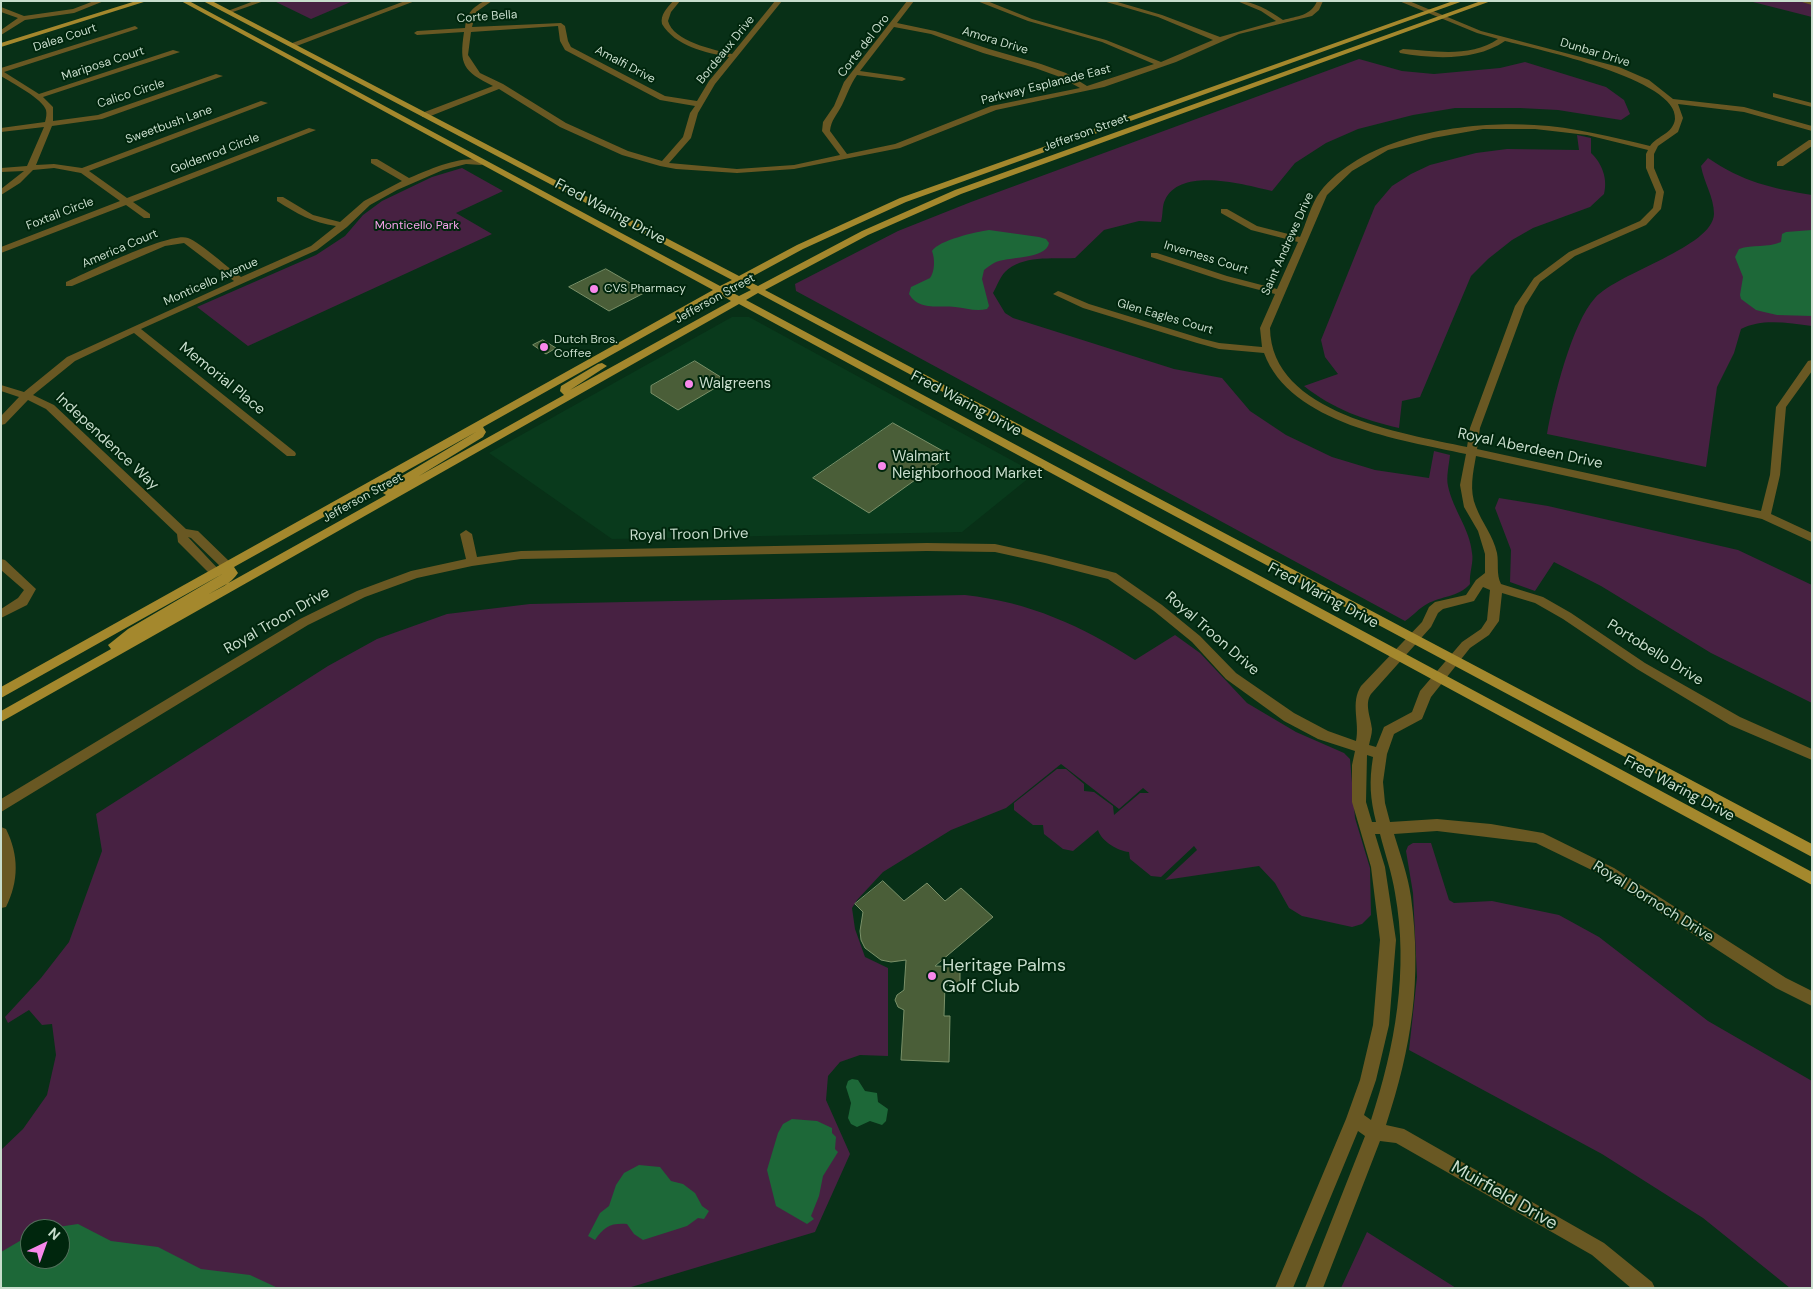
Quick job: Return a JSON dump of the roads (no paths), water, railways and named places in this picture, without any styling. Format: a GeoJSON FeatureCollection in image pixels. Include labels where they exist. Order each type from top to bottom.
{"type":"FeatureCollection","features":[{"type":"Feature","properties":{"kind":"main road"},"geometry":{"type":"LineString","coordinates":[[1,45],[144,1]]}},
{"type":"Feature","properties":{"kind":"main road","name":"Fred Waring Drive"},"geometry":{"type":"LineString","coordinates":[[184,1],[1812,879]]}},
{"type":"Feature","properties":{"kind":"main road","name":"Fred Waring Drive"},"geometry":{"type":"LineString","coordinates":[[206,1],[536,173],[1812,851]]}},
{"type":"Feature","properties":{"kind":"main road","name":"Jefferson Street"},"geometry":{"type":"LineString","coordinates":[[1,717],[738,300],[865,233],[958,192],[1440,13],[1460,1]]}},
{"type":"Feature","properties":{"kind":"main road","name":"Jefferson Street"},"geometry":{"type":"LineString","coordinates":[[1,693],[720,290],[816,239],[903,200],[1440,13],[1488,1]]}},
{"type":"Feature","properties":{"kind":"main road"},"geometry":{"type":"LineString","coordinates":[[367,100],[395,108],[421,120],[445,114]]}},
{"type":"Feature","properties":{"kind":"main road"},"geometry":{"type":"LineString","coordinates":[[466,154],[482,153],[513,167],[536,173]]}},
{"type":"Feature","properties":{"kind":"main road"},"geometry":{"type":"LineString","coordinates":[[567,208],[576,204],[584,206],[631,224]]}},
{"type":"Feature","properties":{"kind":"main road"},"geometry":{"type":"LineString","coordinates":[[572,394],[565,391],[565,388],[604,365],[621,346]]}},
{"type":"Feature","properties":{"kind":"main road"},"geometry":{"type":"LineString","coordinates":[[331,530],[402,480],[479,435],[481,432],[477,427]]}},
{"type":"Feature","properties":{"kind":"main road"},"geometry":{"type":"LineString","coordinates":[[53,688],[132,632],[224,580],[232,573],[228,567]]}},
{"type":"Feature","properties":{"kind":"street"},"geometry":{"type":"LineString","coordinates":[[1,33],[23,18],[74,11],[100,1]]}},
{"type":"Feature","properties":{"kind":"street"},"geometry":{"type":"LineString","coordinates":[[228,12],[260,1]]}},
{"type":"Feature","properties":{"kind":"street"},"geometry":{"type":"LineString","coordinates":[[291,45],[412,1]]}},
{"type":"Feature","properties":{"kind":"street","name":"Parkway Esplanade East"},"geometry":{"type":"LineString","coordinates":[[489,1],[473,11],[470,16],[464,54],[467,62],[477,75],[503,88],[562,125],[625,153],[663,164],[712,170],[767,170],[897,146],[994,108],[1086,89],[1160,64],[1218,39],[1310,15],[1317,9],[1320,1]]}},
{"type":"Feature","properties":{"kind":"street"},"geometry":{"type":"LineString","coordinates":[[677,1],[665,18],[664,24],[670,31],[710,52],[734,56]]}},
{"type":"Feature","properties":{"kind":"street","name":"Bordeaux Drive"},"geometry":{"type":"LineString","coordinates":[[663,164],[688,138],[699,104],[712,83],[779,1]]}},
{"type":"Feature","properties":{"kind":"street","name":"Corte del Oro"},"geometry":{"type":"LineString","coordinates":[[845,157],[826,131],[827,122],[838,106],[848,82],[911,1]]}},
{"type":"Feature","properties":{"kind":"street"},"geometry":{"type":"LineString","coordinates":[[980,1],[1030,20],[1112,44],[1160,64]]}},
{"type":"Feature","properties":{"kind":"street"},"geometry":{"type":"LineString","coordinates":[[1106,1],[1160,16],[1218,39]]}},
{"type":"Feature","properties":{"kind":"street"},"geometry":{"type":"LineString","coordinates":[[1240,1],[1263,10],[1282,22]]}},
{"type":"Feature","properties":{"kind":"street"},"geometry":{"type":"LineString","coordinates":[[1402,1],[1440,13]]}},
{"type":"Feature","properties":{"kind":"street"},"geometry":{"type":"LineString","coordinates":[[1416,1],[1440,13]]}},
{"type":"Feature","properties":{"kind":"street"},"geometry":{"type":"LineString","coordinates":[[1804,1],[1812,3]]}},
{"type":"Feature","properties":{"kind":"street"},"geometry":{"type":"LineString","coordinates":[[1,9],[23,18]]}},
{"type":"Feature","properties":{"kind":"street","name":"Dunbar Drive"},"geometry":{"type":"LineString","coordinates":[[1440,13],[1479,32],[1616,70],[1646,82],[1672,101]]}},
{"type":"Feature","properties":{"kind":"street","name":"Corte Bella"},"geometry":{"type":"LineString","coordinates":[[417,33],[559,24]]}},
{"type":"Feature","properties":{"kind":"street","name":"Amalfi Drive"},"geometry":{"type":"LineString","coordinates":[[559,24],[562,26],[564,41],[568,48],[663,98],[699,104]]}},
{"type":"Feature","properties":{"kind":"street","name":"Amora Drive"},"geometry":{"type":"LineString","coordinates":[[894,25],[933,32],[986,51],[1038,66],[1063,75],[1086,89]]}},
{"type":"Feature","properties":{"kind":"street","name":"Dalea Court"},"geometry":{"type":"LineString","coordinates":[[1,72],[135,28]]}},
{"type":"Feature","properties":{"kind":"street"},"geometry":{"type":"LineString","coordinates":[[1404,51],[1448,53],[1482,51],[1497,45],[1505,38]]}},
{"type":"Feature","properties":{"kind":"street","name":"Mariposa Court"},"geometry":{"type":"LineString","coordinates":[[37,98],[176,52]]}},
{"type":"Feature","properties":{"kind":"street"},"geometry":{"type":"LineString","coordinates":[[1,72],[48,107],[51,113],[49,125],[31,168],[1,193]]}},
{"type":"Feature","properties":{"kind":"street"},"geometry":{"type":"LineString","coordinates":[[856,73],[902,80]]}},
{"type":"Feature","properties":{"kind":"street","name":"Calico Circle"},"geometry":{"type":"LineString","coordinates":[[1,130],[49,125],[107,114],[219,76]]}},
{"type":"Feature","properties":{"kind":"street"},"geometry":{"type":"LineString","coordinates":[[445,114],[503,88]]}},
{"type":"Feature","properties":{"kind":"street"},"geometry":{"type":"LineString","coordinates":[[429,117],[503,88]]}},
{"type":"Feature","properties":{"kind":"street"},"geometry":{"type":"LineString","coordinates":[[1776,95],[1812,105]]}},
{"type":"Feature","properties":{"kind":"street"},"geometry":{"type":"LineString","coordinates":[[1314,1288],[1377,1126],[1391,1084],[1402,1032],[1408,979],[1408,945],[1403,895],[1377,793],[1380,754],[1389,731],[1417,715],[1425,695],[1466,645],[1490,627],[1494,614],[1493,602],[1496,588],[1491,574],[1492,564],[1488,542],[1467,496],[1466,485],[1475,428],[1520,306],[1528,292],[1544,274],[1561,261],[1583,249],[1634,228],[1647,220],[1657,209],[1660,192],[1650,168],[1649,160],[1652,149],[1677,128],[1678,113],[1672,101],[1740,107],[1812,129]]}},
{"type":"Feature","properties":{"kind":"street","name":"Sweetbush Lane"},"geometry":{"type":"LineString","coordinates":[[83,171],[264,103]]}},
{"type":"Feature","properties":{"kind":"street","name":"Saint Andrews Drive"},"geometry":{"type":"LineString","coordinates":[[1267,350],[1264,338],[1265,328],[1303,241],[1310,219],[1323,194],[1349,169],[1385,148],[1433,136],[1483,127],[1535,127],[1587,133],[1652,149]]}},
{"type":"Feature","properties":{"kind":"street","name":"Goldenrod Circle"},"geometry":{"type":"LineString","coordinates":[[127,202],[312,130]]}},
{"type":"Feature","properties":{"kind":"street"},"geometry":{"type":"LineString","coordinates":[[1780,164],[1812,142]]}},
{"type":"Feature","properties":{"kind":"street","name":"Monticello Avenue"},"geometry":{"type":"LineString","coordinates":[[435,171],[439,167],[466,154]]}},
{"type":"Feature","properties":{"kind":"street"},"geometry":{"type":"LineString","coordinates":[[374,161],[410,182]]}},
{"type":"Feature","properties":{"kind":"street","name":"Monticello Avenue"},"geometry":{"type":"LineString","coordinates":[[1,422],[36,386],[71,360],[314,248],[328,240],[368,202],[381,194],[435,171],[467,162],[481,162]]}},
{"type":"Feature","properties":{"kind":"street"},"geometry":{"type":"LineString","coordinates":[[1,170],[54,166],[83,171],[147,216]]}},
{"type":"Feature","properties":{"kind":"street"},"geometry":{"type":"LineString","coordinates":[[280,199],[300,214],[312,219],[344,224]]}},
{"type":"Feature","properties":{"kind":"street","name":"Foxtail Circle"},"geometry":{"type":"LineString","coordinates":[[1,250],[127,202]]}},
{"type":"Feature","properties":{"kind":"street"},"geometry":{"type":"LineString","coordinates":[[1224,212],[1254,228],[1303,241]]}},
{"type":"Feature","properties":{"kind":"street","name":"America Court"},"geometry":{"type":"LineString","coordinates":[[69,284],[162,244],[182,240],[190,243],[241,282]]}},
{"type":"Feature","properties":{"kind":"street","name":"Inverness Court"},"geometry":{"type":"LineString","coordinates":[[1154,255],[1224,278],[1280,292]]}},
{"type":"Feature","properties":{"kind":"street","name":"Glen Eagles Court"},"geometry":{"type":"LineString","coordinates":[[1058,294],[1086,306],[1200,341],[1219,346],[1267,350]]}},
{"type":"Feature","properties":{"kind":"street","name":"Memorial Place"},"geometry":{"type":"LineString","coordinates":[[135,329],[291,454]]}},
{"type":"Feature","properties":{"kind":"street","name":"Royal Aberdeen Drive"},"geometry":{"type":"LineString","coordinates":[[1267,350],[1277,371],[1298,394],[1327,411],[1374,428],[1470,452],[1765,516],[1812,538]]}},
{"type":"Feature","properties":{"kind":"street"},"geometry":{"type":"LineString","coordinates":[[1765,516],[1774,475],[1781,407],[1812,363]]}},
{"type":"Feature","properties":{"kind":"street","name":"Independence Way"},"geometry":{"type":"LineString","coordinates":[[1,388],[40,401],[50,407],[183,533],[194,534],[228,567]]}},
{"type":"Feature","properties":{"kind":"street","name":"Independence Way"},"geometry":{"type":"LineString","coordinates":[[183,533],[182,540],[216,574]]}},
{"type":"Feature","properties":{"kind":"street"},"geometry":{"type":"LineString","coordinates":[[466,534],[472,562]]}},
{"type":"Feature","properties":{"kind":"street","name":"Royal Troon Drive"},"geometry":{"type":"LineString","coordinates":[[1,806],[304,622],[361,594],[415,574],[472,562],[521,555],[927,546],[995,548],[1112,576],[1158,608],[1196,639],[1232,676],[1289,717],[1323,735],[1380,754]]}},
{"type":"Feature","properties":{"kind":"street"},"geometry":{"type":"LineString","coordinates":[[1,563],[30,589],[29,594],[17,606],[1,614]]}},
{"type":"Feature","properties":{"kind":"street"},"geometry":{"type":"LineString","coordinates":[[1284,1288],[1357,1112],[1381,1025],[1388,940],[1378,867],[1362,816],[1358,788],[1361,747],[1365,729],[1362,696],[1427,624],[1433,610],[1439,605],[1470,598],[1480,583],[1491,574]]}},
{"type":"Feature","properties":{"kind":"street","name":"Portobello Drive"},"geometry":{"type":"LineString","coordinates":[[1480,583],[1539,600],[1567,616],[1641,666],[1735,721],[1812,755]]}},
{"type":"Feature","properties":{"kind":"street","name":"Royal Dornoch Drive"},"geometry":{"type":"LineString","coordinates":[[1366,828],[1437,825],[1538,837],[1609,872],[1781,983],[1812,999]]}},
{"type":"Feature","properties":{"kind":"street"},"geometry":{"type":"LineString","coordinates":[[1,833],[9,856],[8,883],[1,902]]}},
{"type":"Feature","properties":{"kind":"street","name":"Muirfield Drive"},"geometry":{"type":"LineString","coordinates":[[1357,1112],[1377,1126],[1398,1135],[1598,1249],[1646,1288]]}},
{"type":"Feature","properties":{"kind":"place","name":"CVS Pharmacy"},"geometry":{"type":"Point","coordinates":[594,289]}},
{"type":"Feature","properties":{"kind":"place","name":"Dutch Bros. Coffee"},"geometry":{"type":"Point","coordinates":[544,347]}},
{"type":"Feature","properties":{"kind":"place","name":"Walgreens"},"geometry":{"type":"Point","coordinates":[689,384]}},
{"type":"Feature","properties":{"kind":"place","name":"Walmart Neighborhood Market"},"geometry":{"type":"Point","coordinates":[882,466]}},
{"type":"Feature","properties":{"kind":"place","name":"Heritage Palms Golf Club"},"geometry":{"type":"Point","coordinates":[932,976]}},
{"type":"Feature","properties":{"kind":"park label","name":"Monticello Park"},"geometry":{"type":"Point","coordinates":[417,226]}}]}
